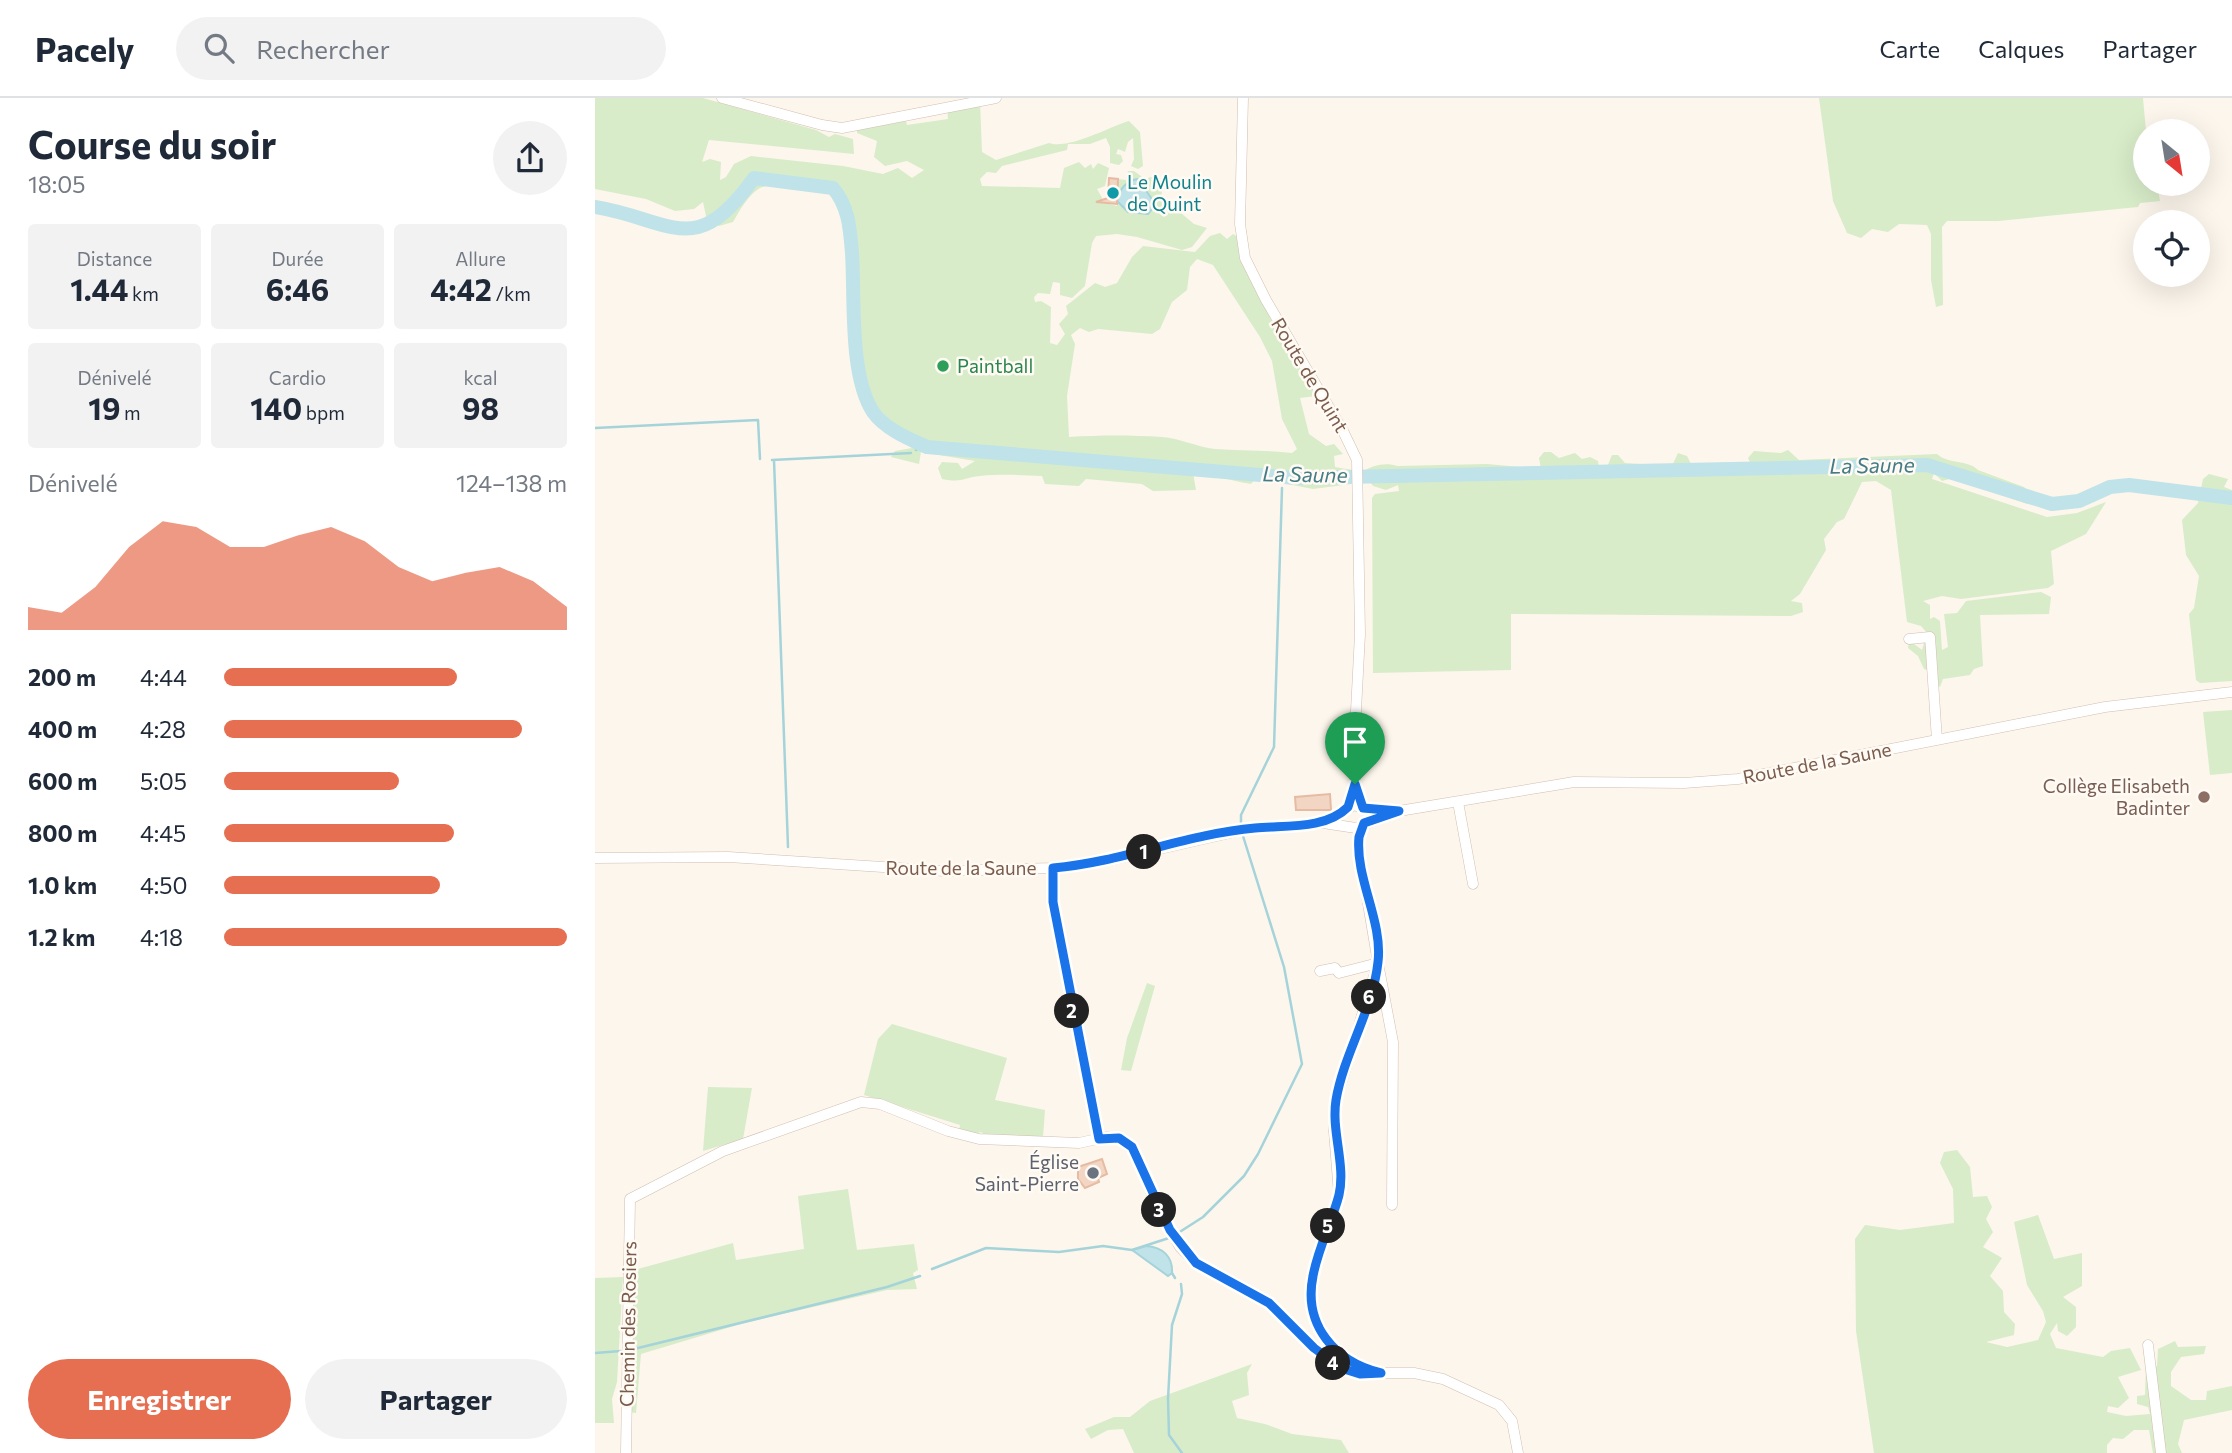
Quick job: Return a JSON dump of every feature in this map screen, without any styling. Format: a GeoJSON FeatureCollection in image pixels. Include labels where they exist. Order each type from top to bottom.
{"type":"FeatureCollection","features":[{"type":"Feature","properties":{"kind":"street"},"geometry":{"type":"LineString","coordinates":[[722,98],[842,128],[996,98]]}},
{"type":"Feature","properties":{"kind":"street","name":"Route de Quint"},"geometry":{"type":"LineString","coordinates":[[1243,98],[1240,223],[1245,258],[1304,369],[1349,441],[1358,466],[1360,627],[1354,738],[1355,784],[1361,807]]}},
{"type":"Feature","properties":{"kind":"street"},"geometry":{"type":"LineString","coordinates":[[1909,639],[1930,637],[1937,740]]}},
{"type":"Feature","properties":{"kind":"street","name":"Route de la Saune"},"geometry":{"type":"LineString","coordinates":[[1363,824],[1399,811],[1582,781],[1684,783],[1738,779],[2105,707],[2232,692]]}},
{"type":"Feature","properties":{"kind":"street","name":"Route de Quint"},"geometry":{"type":"LineString","coordinates":[[1346,809],[1355,784]]}},
{"type":"Feature","properties":{"kind":"street"},"geometry":{"type":"LineString","coordinates":[[1458,802],[1472,884]]}},
{"type":"Feature","properties":{"kind":"street"},"geometry":{"type":"LineString","coordinates":[[1358,844],[1366,817],[1361,807],[1346,809],[1343,818],[1358,844],[1393,1042],[1392,1205]]}},
{"type":"Feature","properties":{"kind":"street","name":"Route de la Saune"},"geometry":{"type":"LineString","coordinates":[[1361,807],[1399,811]]}},
{"type":"Feature","properties":{"kind":"street","name":"Route de la Saune"},"geometry":{"type":"LineString","coordinates":[[1323,823],[1346,809]]}},
{"type":"Feature","properties":{"kind":"street","name":"Route de la Saune"},"geometry":{"type":"LineString","coordinates":[[595,858],[728,857],[945,871],[1053,868],[1111,860],[1229,831],[1323,823],[1348,826]]}},
{"type":"Feature","properties":{"kind":"street"},"geometry":{"type":"LineString","coordinates":[[1348,826],[1363,824]]}},
{"type":"Feature","properties":{"kind":"street"},"geometry":{"type":"LineString","coordinates":[[1053,868],[1053,902],[1099,1139],[1119,1138],[1132,1147],[1170,1230],[1196,1263],[1269,1303],[1314,1348],[1341,1368],[1360,1374],[1429,1375],[1488,1398],[1505,1409],[1513,1421],[1518,1453]]}},
{"type":"Feature","properties":{"kind":"street"},"geometry":{"type":"LineString","coordinates":[[1320,971],[1335,968],[1339,973],[1378,963]]}},
{"type":"Feature","properties":{"kind":"street"},"geometry":{"type":"LineString","coordinates":[[1378,963],[1340,1083],[1335,1122],[1339,1194],[1313,1273],[1311,1298],[1320,1330],[1335,1350],[1352,1363],[1381,1373]]}},
{"type":"Feature","properties":{"kind":"street","name":"Chemin des Rosiers"},"geometry":{"type":"LineString","coordinates":[[626,1453],[629,1210],[632,1196],[723,1151],[861,1102],[880,1104],[948,1131],[979,1139],[1079,1143],[1099,1139]]}},
{"type":"Feature","properties":{"kind":"street"},"geometry":{"type":"LineString","coordinates":[[2148,1345],[2161,1453]]}},
{"type":"Feature","properties":{"kind":"green space"},"geometry":{"type":"Polygon","coordinates":[[[595,98],[703,98],[816,130],[829,137],[835,134],[853,139],[854,154],[709,140],[702,162],[710,159],[721,162],[720,180],[726,177],[734,164],[751,156],[843,166],[883,174],[898,168],[912,178],[924,170],[907,161],[885,166],[874,157],[877,141],[857,133],[857,130],[906,121],[907,125],[948,119],[947,108],[980,102],[982,152],[996,160],[1049,143],[1077,141],[1129,121],[1140,132],[1143,166],[1138,169],[1131,166],[1134,159],[1133,138],[1128,142],[1125,152],[1118,149],[1116,154],[1121,155],[1123,161],[1119,165],[1110,163],[1110,147],[1106,138],[1090,144],[1068,144],[1067,150],[1002,166],[996,173],[987,172],[980,179],[982,186],[1060,188],[1064,168],[1079,162],[1085,168],[1091,164],[1093,169],[1098,163],[1109,168],[1105,186],[1097,189],[1105,203],[1117,206],[1117,201],[1128,212],[1148,214],[1154,210],[1156,205],[1145,187],[1125,185],[1118,193],[1118,179],[1126,180],[1128,171],[1134,171],[1145,179],[1154,176],[1164,183],[1161,196],[1194,224],[1207,228],[1192,247],[1182,250],[1137,237],[1117,234],[1096,236],[1092,243],[1085,286],[1072,298],[1060,295],[1060,283],[1053,282],[1050,294],[1038,293],[1034,297],[1035,302],[1041,301],[1051,307],[1050,343],[1057,345],[1065,334],[1059,324],[1068,314],[1066,306],[1095,283],[1105,287],[1117,283],[1132,257],[1143,246],[1195,252],[1210,236],[1220,233],[1227,239],[1233,234],[1238,237],[1240,259],[1283,343],[1316,396],[1300,398],[1309,434],[1326,446],[1334,444],[1343,454],[1334,456],[1335,467],[1352,470],[1351,484],[1313,489],[1256,478],[1251,484],[1193,473],[1196,490],[1153,491],[1142,484],[1086,479],[1079,486],[1045,484],[1042,476],[995,475],[959,480],[942,479],[938,468],[942,462],[958,463],[962,469],[975,461],[921,452],[919,464],[891,457],[895,451],[912,448],[879,422],[862,398],[858,387],[844,218],[835,196],[798,186],[767,186],[752,195],[733,222],[719,226],[706,216],[703,202],[694,209],[675,211],[646,199],[595,189],[595,98]],[[1197,259],[1190,267],[1187,290],[1172,302],[1160,329],[1152,334],[1098,329],[1089,332],[1080,328],[1071,335],[1075,344],[1067,396],[1069,437],[1150,436],[1215,449],[1292,453],[1297,449],[1282,419],[1272,361],[1260,337],[1213,265],[1197,259]]]}},
{"type":"Feature","properties":{"kind":"green space"},"geometry":{"type":"Polygon","coordinates":[[[1819,98],[2143,98],[2145,119],[2133,119],[2133,196],[2159,196],[2160,201],[2140,203],[2138,207],[1998,221],[1947,221],[1942,227],[1943,305],[1936,307],[1931,280],[1931,234],[1927,225],[1899,224],[1888,232],[1872,229],[1861,238],[1847,233],[1833,201],[1819,98]]]}},
{"type":"Feature","properties":{"kind":"green space"},"geometry":{"type":"Polygon","coordinates":[[[1788,450],[1799,460],[1937,454],[2024,487],[2033,497],[2027,504],[1953,478],[1942,481],[1934,473],[1932,479],[2047,517],[2077,513],[2106,502],[2086,534],[2051,551],[2054,584],[2048,588],[1961,599],[1942,596],[1923,601],[1930,605],[1930,619],[1934,617],[1940,621],[1942,650],[1948,647],[1944,614],[1957,613],[1966,601],[2041,592],[2051,597],[2049,614],[1980,615],[1983,666],[1974,669],[1970,675],[1943,679],[1940,687],[1932,681],[1931,671],[1924,669],[1918,656],[1908,648],[1909,640],[1922,650],[1927,633],[1921,626],[1907,622],[1891,490],[1876,481],[1862,482],[1844,519],[1837,522],[1824,539],[1826,550],[1800,594],[1791,601],[1802,603],[1803,612],[1791,616],[1511,614],[1511,670],[1373,673],[1372,498],[1375,494],[1399,491],[1398,485],[1386,490],[1373,486],[1363,472],[1366,470],[1384,464],[1487,464],[1541,469],[1539,458],[1544,452],[1551,452],[1559,458],[1575,453],[1582,459],[1590,457],[1598,461],[1599,467],[1607,467],[1612,455],[1618,455],[1625,463],[1672,466],[1678,453],[1687,456],[1691,464],[1751,464],[1748,458],[1754,451],[1781,453],[1788,450]]]}},
{"type":"Feature","properties":{"kind":"green space"},"geometry":{"type":"Polygon","coordinates":[[[2209,474],[2228,479],[2224,487],[2232,490],[2232,681],[2200,683],[2196,680],[2189,614],[2194,608],[2199,576],[2186,555],[2182,520],[2198,503],[2203,479],[2209,474]]]}},
{"type":"Feature","properties":{"kind":"green space"},"geometry":{"type":"Polygon","coordinates":[[[2232,710],[2232,773],[2210,775],[2203,712],[2232,710]]]}},
{"type":"Feature","properties":{"kind":"green space"},"geometry":{"type":"Polygon","coordinates":[[[1147,983],[1155,986],[1131,1071],[1121,1070],[1127,1038],[1147,983]]]}},
{"type":"Feature","properties":{"kind":"green space"},"geometry":{"type":"Polygon","coordinates":[[[892,1024],[1007,1058],[995,1100],[1045,1110],[1043,1137],[983,1136],[983,1133],[979,1132],[978,1136],[959,1131],[960,1125],[864,1095],[878,1039],[892,1024]]]}},
{"type":"Feature","properties":{"kind":"green space"},"geometry":{"type":"Polygon","coordinates":[[[708,1087],[752,1088],[743,1139],[703,1151],[708,1087]]]}},
{"type":"Feature","properties":{"kind":"green space"},"geometry":{"type":"Polygon","coordinates":[[[1957,1150],[1970,1167],[1973,1197],[1987,1196],[1992,1207],[1986,1219],[1993,1232],[1983,1247],[2002,1258],[1990,1276],[2003,1291],[2004,1312],[2015,1324],[2014,1335],[1986,1342],[2007,1347],[2038,1340],[2046,1322],[2043,1311],[2027,1285],[2014,1222],[2038,1215],[2054,1259],[2082,1253],[2082,1286],[2063,1297],[2076,1307],[2076,1327],[2067,1336],[2058,1331],[2057,1323],[2050,1334],[2056,1348],[2103,1357],[2111,1351],[2130,1348],[2141,1370],[2118,1377],[2129,1398],[2118,1408],[2108,1406],[2107,1412],[2126,1416],[2150,1414],[2148,1407],[2137,1404],[2137,1396],[2145,1395],[2146,1367],[2157,1366],[2158,1349],[2175,1341],[2178,1347],[2206,1346],[2204,1354],[2181,1357],[2171,1372],[2171,1386],[2191,1400],[2206,1400],[2207,1391],[2232,1386],[2232,1410],[2184,1420],[2178,1444],[2182,1453],[2153,1453],[2149,1430],[2134,1430],[2123,1439],[2113,1438],[2107,1445],[2107,1453],[1874,1453],[1856,1331],[1855,1239],[1865,1225],[1900,1230],[1954,1223],[1953,1189],[1940,1163],[1944,1152],[1957,1150]]]}},
{"type":"Feature","properties":{"kind":"green space"},"geometry":{"type":"Polygon","coordinates":[[[848,1189],[857,1250],[914,1244],[918,1270],[913,1273],[917,1289],[887,1290],[744,1323],[641,1354],[636,1413],[629,1412],[634,1270],[733,1243],[736,1260],[804,1249],[798,1196],[848,1189]]]}},
{"type":"Feature","properties":{"kind":"green space"},"geometry":{"type":"Polygon","coordinates":[[[623,1277],[617,1382],[612,1399],[614,1423],[595,1423],[595,1278],[623,1277]]]}},
{"type":"Feature","properties":{"kind":"green space"},"geometry":{"type":"Polygon","coordinates":[[[1252,1364],[1247,1373],[1249,1395],[1232,1401],[1237,1418],[1292,1434],[1341,1440],[1349,1453],[1134,1453],[1123,1429],[1108,1430],[1091,1439],[1085,1429],[1114,1417],[1130,1417],[1150,1401],[1252,1364]]]}},
{"type":"Feature","properties":{"kind":"water"},"geometry":{"type":"Polygon","coordinates":[[[1138,179],[1156,205],[1148,214],[1128,212],[1117,201],[1124,186],[1138,179]]]}},
{"type":"Feature","properties":{"kind":"water"},"geometry":{"type":"Polygon","coordinates":[[[1146,1246],[1157,1248],[1166,1254],[1171,1262],[1172,1273],[1168,1276],[1132,1250],[1146,1246]]]}},
{"type":"Feature","properties":{"kind":"building","name":"Le Moulin de Quint"},"geometry":{"type":"Polygon","coordinates":[[[1109,178],[1118,179],[1117,204],[1096,202],[1108,198],[1109,178]]]}},
{"type":"Feature","properties":{"kind":"building"},"geometry":{"type":"Polygon","coordinates":[[[1330,794],[1331,810],[1296,810],[1295,797],[1330,794]]]}},
{"type":"Feature","properties":{"kind":"building","name":"Église Saint-Pierre"},"geometry":{"type":"Polygon","coordinates":[[[1102,1159],[1107,1174],[1098,1178],[1099,1182],[1085,1188],[1078,1179],[1078,1167],[1102,1159]]]}},
{"type":"Feature","properties":{"kind":"waterway","name":"La Saune"},"geometry":{"type":"LineString","coordinates":[[595,207],[664,225],[698,227],[715,219],[733,204],[754,178],[833,188],[846,211],[849,227],[857,357],[865,396],[873,412],[884,424],[927,447],[1296,478],[1927,465],[2052,504],[2079,501],[2110,487],[2129,485],[2232,498]]}},
{"type":"Feature","properties":{"kind":"waterway"},"geometry":{"type":"LineString","coordinates":[[595,428],[758,420],[760,459]]}},
{"type":"Feature","properties":{"kind":"waterway","name":"La Saune"},"geometry":{"type":"LineString","coordinates":[[916,450],[923,445]]}},
{"type":"Feature","properties":{"kind":"waterway"},"geometry":{"type":"LineString","coordinates":[[772,460],[911,453]]}},
{"type":"Feature","properties":{"kind":"waterway"},"geometry":{"type":"LineString","coordinates":[[774,460],[788,847]]}},
{"type":"Feature","properties":{"kind":"waterway"},"geometry":{"type":"LineString","coordinates":[[1241,822],[1241,815],[1274,747],[1282,488]]}},
{"type":"Feature","properties":{"kind":"waterway"},"geometry":{"type":"LineString","coordinates":[[1175,1235],[1203,1217],[1244,1176],[1258,1154],[1302,1064],[1284,967],[1243,836]]}},
{"type":"Feature","properties":{"kind":"waterway"},"geometry":{"type":"LineString","coordinates":[[932,1269],[986,1248],[1059,1252],[1103,1246],[1132,1250],[1172,1237]]}},
{"type":"Feature","properties":{"kind":"waterway"},"geometry":{"type":"LineString","coordinates":[[1172,1273],[1175,1278]]}},
{"type":"Feature","properties":{"kind":"waterway"},"geometry":{"type":"LineString","coordinates":[[634,1349],[887,1287],[920,1276]]}},
{"type":"Feature","properties":{"kind":"waterway"},"geometry":{"type":"LineString","coordinates":[[1181,1284],[1182,1294],[1172,1325],[1168,1399],[1169,1435],[1182,1453]]}},
{"type":"Feature","properties":{"kind":"waterway"},"geometry":{"type":"LineString","coordinates":[[595,1353],[621,1351]]}},
{"type":"Feature","properties":{"kind":"place","name":"Le Moulin de Quint"},"geometry":{"type":"Point","coordinates":[1113,193]}},
{"type":"Feature","properties":{"kind":"place","name":"Paintball"},"geometry":{"type":"Point","coordinates":[943,366]}},
{"type":"Feature","properties":{"kind":"place","name":"Collège Elisabeth Badinter"},"geometry":{"type":"Point","coordinates":[2204,797]}},
{"type":"Feature","properties":{"kind":"place","name":"Église Saint-Pierre"},"geometry":{"type":"Point","coordinates":[1093,1173]}},
{"type":"Feature","properties":{"kind":"route"},"geometry":{"type":"LineString","coordinates":[[1355,784],[1360,806],[1363,808],[1399,811],[1364,823],[1359,837],[1378,963],[1336,1100],[1339,1194],[1313,1273],[1311,1298],[1312,1310],[1328,1343],[1343,1358],[1360,1367],[1381,1373],[1360,1374],[1341,1368],[1327,1359],[1254,1292],[1196,1263],[1180,1247],[1170,1230],[1151,1195],[1142,1166],[1132,1147],[1119,1138],[1099,1139],[1073,1018],[1053,902],[1053,868],[1111,860],[1229,831],[1323,823],[1345,811],[1355,784]]}}]}
